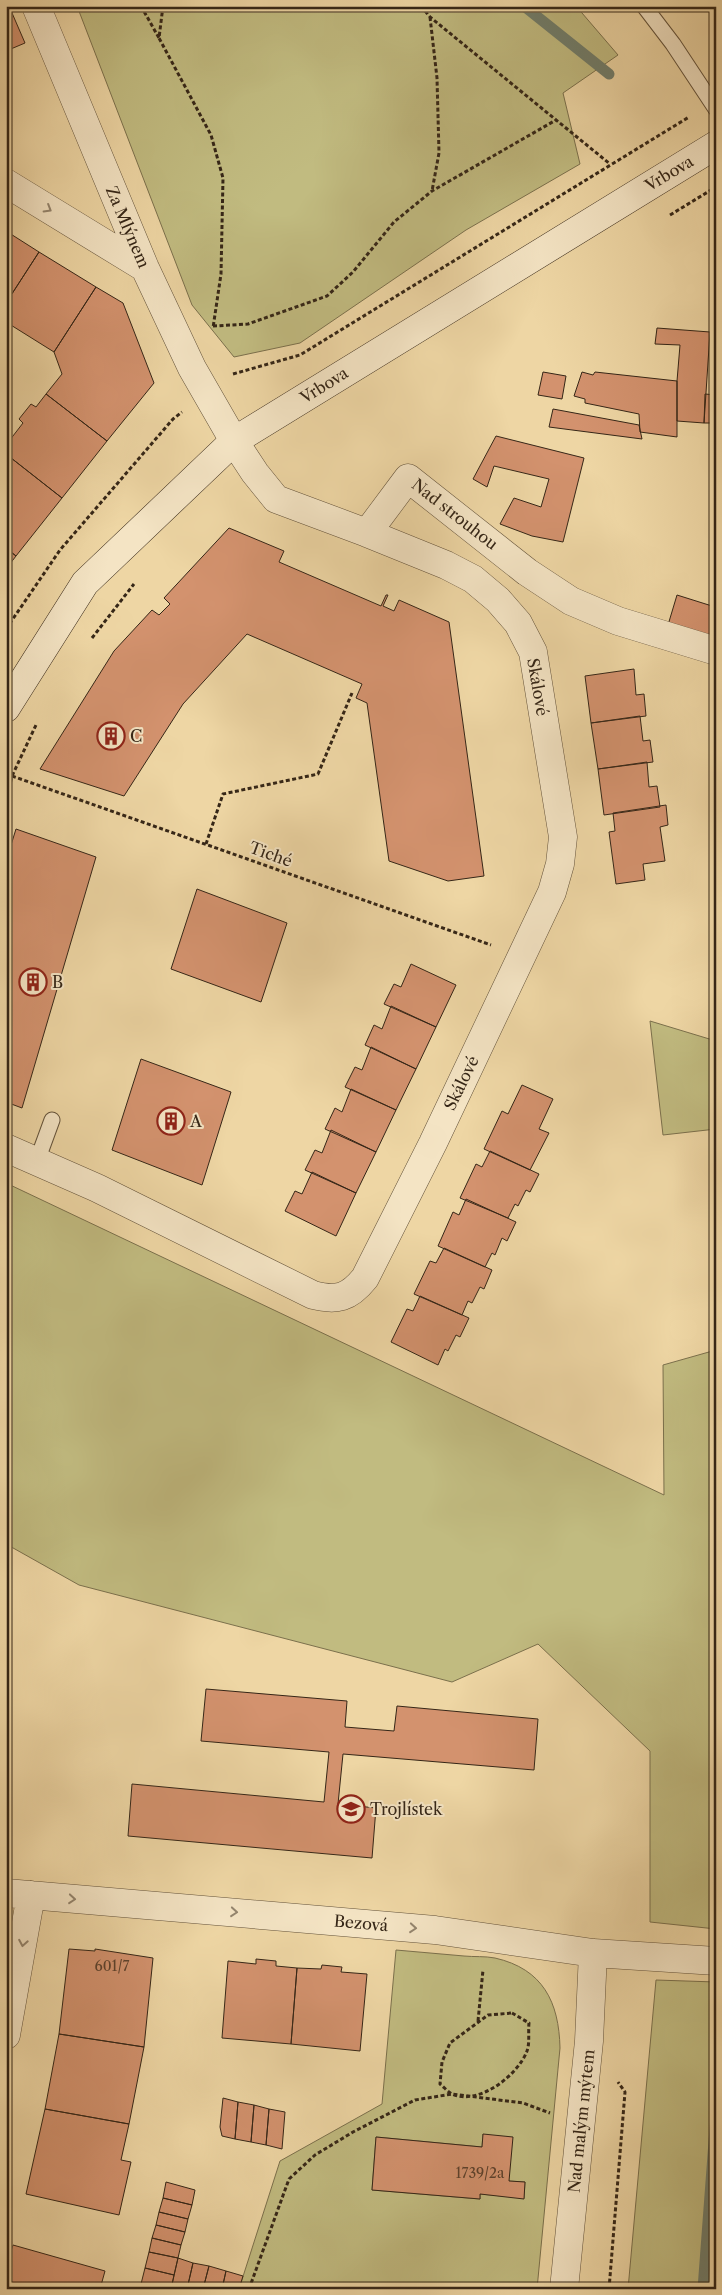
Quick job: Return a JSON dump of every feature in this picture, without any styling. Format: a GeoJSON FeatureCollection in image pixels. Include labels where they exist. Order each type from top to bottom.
{"type":"FeatureCollection","features":[{"type":"Feature","properties":{"kind":"street","name":"Za Mlýnem"},"geometry":{"type":"LineString","coordinates":[[36,6],[145,268],[196,377],[234,441]]}},
{"type":"Feature","properties":{"kind":"street","name":"Vrbova"},"geometry":{"type":"LineString","coordinates":[[6,708],[85,583],[234,441],[716,144]]}},
{"type":"Feature","properties":{"kind":"street"},"geometry":{"type":"LineString","coordinates":[[6,183],[145,268]]}},
{"type":"Feature","properties":{"kind":"street"},"geometry":{"type":"LineString","coordinates":[[234,441],[255,474],[276,499],[367,533]]}},
{"type":"Feature","properties":{"kind":"street","name":"Nad strouhou"},"geometry":{"type":"LineString","coordinates":[[367,533],[408,478],[527,572],[571,601],[618,621],[716,651]]}},
{"type":"Feature","properties":{"kind":"street","name":"Skálové"},"geometry":{"type":"LineString","coordinates":[[6,1148],[97,1188],[313,1295],[329,1299],[345,1296],[357,1289],[365,1278],[429,1152],[552,892],[560,864],[563,837],[533,652],[518,623],[498,600],[473,579],[446,565],[367,533]]}},
{"type":"Feature","properties":{"kind":"street"},"geometry":{"type":"LineString","coordinates":[[6,2035],[19,1894]]}},
{"type":"Feature","properties":{"kind":"street","name":"Bezová"},"geometry":{"type":"LineString","coordinates":[[19,1894],[435,1930],[593,1953],[703,1960]]}},
{"type":"Feature","properties":{"kind":"street","name":"Nad malým mýtem"},"geometry":{"type":"LineString","coordinates":[[564,2289],[589,2041],[593,1953]]}},
{"type":"Feature","properties":{"kind":"lane"},"geometry":{"type":"LineString","coordinates":[[644,6],[673,44],[714,106]]}},
{"type":"Feature","properties":{"kind":"lane"},"geometry":{"type":"LineString","coordinates":[[37,1161],[52,1120]]}},
{"type":"Feature","properties":{"kind":"path"},"geometry":{"type":"LineString","coordinates":[[141,6],[211,135],[223,178],[221,274],[212,334]]}},
{"type":"Feature","properties":{"kind":"path"},"geometry":{"type":"LineString","coordinates":[[160,38],[163,6]]}},
{"type":"Feature","properties":{"kind":"path"},"geometry":{"type":"LineString","coordinates":[[421,6],[430,17],[610,164]]}},
{"type":"Feature","properties":{"kind":"path"},"geometry":{"type":"LineString","coordinates":[[430,17],[437,78],[439,152],[432,191]]}},
{"type":"Feature","properties":{"kind":"path"},"geometry":{"type":"LineString","coordinates":[[226,367],[232,374],[300,355],[610,164],[714,106]]}},
{"type":"Feature","properties":{"kind":"path"},"geometry":{"type":"LineString","coordinates":[[213,326],[248,324],[327,296],[353,272],[394,222],[432,191],[556,120]]}},
{"type":"Feature","properties":{"kind":"path"},"geometry":{"type":"LineString","coordinates":[[664,218],[716,187]]}},
{"type":"Feature","properties":{"kind":"path"},"geometry":{"type":"LineString","coordinates":[[6,629],[60,550],[178,415]]}},
{"type":"Feature","properties":{"kind":"path"},"geometry":{"type":"LineString","coordinates":[[91,639],[138,579]]}},
{"type":"Feature","properties":{"kind":"path"},"geometry":{"type":"LineString","coordinates":[[206,844],[223,794],[318,774],[352,693]]}},
{"type":"Feature","properties":{"kind":"path"},"geometry":{"type":"LineString","coordinates":[[6,801],[12,776],[40,720]]}},
{"type":"Feature","properties":{"kind":"path","name":"Tiché"},"geometry":{"type":"LineString","coordinates":[[12,776],[522,956]]}},
{"type":"Feature","properties":{"kind":"path"},"geometry":{"type":"LineString","coordinates":[[478,2021],[486,1937]]}},
{"type":"Feature","properties":{"kind":"path"},"geometry":{"type":"LineString","coordinates":[[452,2094],[440,2084],[442,2062],[450,2042],[488,2015],[512,2013],[528,2024],[527,2050],[514,2071],[499,2085],[469,2096]]}},
{"type":"Feature","properties":{"kind":"path"},"geometry":{"type":"LineString","coordinates":[[609,2289],[625,2092]]}},
{"type":"Feature","properties":{"kind":"path"},"geometry":{"type":"LineString","coordinates":[[249,2289],[289,2179],[315,2155],[415,2100],[452,2094],[523,2103],[553,2114],[580,2128]]}},
{"type":"Feature","properties":{"kind":"shaded area"},"geometry":{"type":"Polygon","coordinates":[[[77,6],[576,6],[618,55],[563,93],[580,164],[466,230],[300,343],[234,357],[192,305],[77,6]]]}},
{"type":"Feature","properties":{"kind":"shaded area"},"geometry":{"type":"Polygon","coordinates":[[[650,1021],[716,1041],[716,1129],[663,1135],[650,1021]]]}},
{"type":"Feature","properties":{"kind":"shaded area"},"geometry":{"type":"Polygon","coordinates":[[[6,1183],[664,1495],[663,1365],[716,1350],[716,1929],[650,1922],[650,1751],[538,1644],[452,1682],[79,1585],[6,1544],[6,1183]]]}},
{"type":"Feature","properties":{"kind":"shaded area"},"geometry":{"type":"Polygon","coordinates":[[[396,1950],[495,1958],[512,1963],[536,1979],[552,2002],[559,2031],[560,2048],[537,2289],[239,2289],[280,2161],[382,2104],[396,1950]],[[483,2134],[482,2147],[376,2137],[372,2190],[480,2199],[480,2194],[524,2198],[525,2182],[509,2181],[483,2134]]]}},
{"type":"Feature","properties":{"kind":"shaded area"},"geometry":{"type":"Polygon","coordinates":[[[656,1980],[716,1982],[716,2289],[628,2289],[656,1980]]]}},
{"type":"Feature","properties":{"kind":"building"},"geometry":{"type":"Polygon","coordinates":[[[6,6],[9,6],[25,43],[6,51],[6,6]]]}},
{"type":"Feature","properties":{"kind":"building"},"geometry":{"type":"Polygon","coordinates":[[[6,231],[39,252],[6,303],[6,231]]]}},
{"type":"Feature","properties":{"kind":"building"},"geometry":{"type":"Polygon","coordinates":[[[39,252],[96,287],[54,352],[6,322],[6,303],[39,252]]]}},
{"type":"Feature","properties":{"kind":"building"},"geometry":{"type":"Polygon","coordinates":[[[96,287],[123,303],[154,383],[107,441],[46,394],[62,374],[54,352],[96,287]]]}},
{"type":"Feature","properties":{"kind":"building"},"geometry":{"type":"Polygon","coordinates":[[[657,328],[710,332],[704,423],[677,421],[677,381],[680,345],[655,344],[657,328]]]}},
{"type":"Feature","properties":{"kind":"building"},"geometry":{"type":"Polygon","coordinates":[[[543,372],[566,376],[562,399],[538,395],[543,372]]]}},
{"type":"Feature","properties":{"kind":"building"},"geometry":{"type":"Polygon","coordinates":[[[582,372],[593,375],[595,372],[677,381],[677,437],[640,432],[639,414],[585,403],[585,399],[574,396],[582,372]]]}},
{"type":"Feature","properties":{"kind":"building"},"geometry":{"type":"Polygon","coordinates":[[[46,394],[107,441],[62,498],[6,454],[6,445],[23,423],[19,419],[31,404],[36,407],[46,394]]]}},
{"type":"Feature","properties":{"kind":"building"},"geometry":{"type":"Polygon","coordinates":[[[705,394],[716,395],[716,423],[704,423],[705,394]]]}},
{"type":"Feature","properties":{"kind":"building"},"geometry":{"type":"Polygon","coordinates":[[[553,409],[639,425],[642,439],[549,427],[553,409]]]}},
{"type":"Feature","properties":{"kind":"building"},"geometry":{"type":"Polygon","coordinates":[[[496,436],[584,458],[563,542],[532,536],[500,524],[514,498],[541,507],[549,479],[494,466],[487,487],[473,479],[496,436]]]}},
{"type":"Feature","properties":{"kind":"building"},"geometry":{"type":"Polygon","coordinates":[[[6,454],[62,498],[16,556],[6,548],[6,454]]]}},
{"type":"Feature","properties":{"kind":"building","name":"C"},"geometry":{"type":"Polygon","coordinates":[[[229,528],[284,551],[279,562],[381,606],[386,595],[388,595],[383,606],[394,611],[399,600],[449,622],[484,876],[448,881],[389,861],[367,703],[356,698],[362,684],[247,634],[183,704],[124,796],[40,769],[114,651],[152,610],[159,615],[170,604],[164,598],[229,528]]]}},
{"type":"Feature","properties":{"kind":"building"},"geometry":{"type":"Polygon","coordinates":[[[6,548],[16,556],[6,569],[6,548]]]}},
{"type":"Feature","properties":{"kind":"building"},"geometry":{"type":"Polygon","coordinates":[[[677,595],[712,606],[716,595],[716,641],[668,625],[677,595]]]}},
{"type":"Feature","properties":{"kind":"building"},"geometry":{"type":"Polygon","coordinates":[[[634,669],[636,695],[644,694],[646,716],[591,723],[585,676],[634,669]]]}},
{"type":"Feature","properties":{"kind":"building"},"geometry":{"type":"Polygon","coordinates":[[[640,716],[643,741],[650,740],[653,762],[598,769],[591,723],[640,716]]]}},
{"type":"Feature","properties":{"kind":"building"},"geometry":{"type":"Polygon","coordinates":[[[647,762],[649,787],[657,786],[660,807],[604,815],[598,769],[647,762]]]}},
{"type":"Feature","properties":{"kind":"building"},"geometry":{"type":"Polygon","coordinates":[[[666,805],[668,825],[660,827],[665,861],[643,864],[645,880],[616,884],[609,832],[615,831],[613,813],[666,805]]]}},
{"type":"Feature","properties":{"kind":"building","name":"B"},"geometry":{"type":"Polygon","coordinates":[[[16,829],[96,857],[22,1108],[6,1102],[6,861],[16,829]]]}},
{"type":"Feature","properties":{"kind":"building"},"geometry":{"type":"Polygon","coordinates":[[[197,889],[287,923],[261,1002],[171,969],[197,889]]]}},
{"type":"Feature","properties":{"kind":"building"},"geometry":{"type":"Polygon","coordinates":[[[411,964],[456,985],[436,1027],[384,1004],[394,984],[401,987],[411,964]]]}},
{"type":"Feature","properties":{"kind":"building"},"geometry":{"type":"Polygon","coordinates":[[[391,1006],[436,1027],[416,1069],[365,1045],[374,1025],[382,1029],[391,1006]]]}},
{"type":"Feature","properties":{"kind":"building"},"geometry":{"type":"Polygon","coordinates":[[[371,1047],[416,1069],[396,1110],[345,1087],[355,1067],[362,1070],[371,1047]]]}},
{"type":"Feature","properties":{"kind":"building","name":"A"},"geometry":{"type":"Polygon","coordinates":[[[141,1059],[231,1092],[202,1185],[112,1150],[141,1059]]]}},
{"type":"Feature","properties":{"kind":"building"},"geometry":{"type":"Polygon","coordinates":[[[522,1085],[553,1099],[539,1129],[549,1133],[530,1170],[484,1149],[502,1111],[508,1114],[522,1085]]]}},
{"type":"Feature","properties":{"kind":"building"},"geometry":{"type":"Polygon","coordinates":[[[351,1089],[396,1110],[376,1152],[325,1129],[335,1108],[342,1112],[351,1089]]]}},
{"type":"Feature","properties":{"kind":"building"},"geometry":{"type":"Polygon","coordinates":[[[331,1130],[376,1152],[356,1193],[305,1170],[315,1150],[322,1153],[331,1130]]]}},
{"type":"Feature","properties":{"kind":"building"},"geometry":{"type":"Polygon","coordinates":[[[490,1151],[539,1174],[530,1192],[526,1190],[518,1206],[515,1204],[508,1218],[460,1198],[476,1164],[482,1167],[490,1151]]]}},
{"type":"Feature","properties":{"kind":"building"},"geometry":{"type":"Polygon","coordinates":[[[312,1172],[356,1193],[336,1236],[285,1211],[295,1191],[302,1194],[312,1172]]]}},
{"type":"Feature","properties":{"kind":"building"},"geometry":{"type":"Polygon","coordinates":[[[466,1199],[516,1222],[507,1241],[502,1238],[495,1255],[492,1253],[485,1267],[438,1246],[453,1212],[459,1215],[466,1199]]]}},
{"type":"Feature","properties":{"kind":"building"},"geometry":{"type":"Polygon","coordinates":[[[444,1248],[492,1270],[484,1289],[480,1287],[472,1303],[468,1301],[462,1315],[414,1294],[430,1261],[436,1263],[444,1248]]]}},
{"type":"Feature","properties":{"kind":"building"},"geometry":{"type":"Polygon","coordinates":[[[420,1296],[469,1318],[460,1337],[456,1335],[448,1351],[445,1349],[438,1365],[391,1342],[407,1309],[413,1311],[420,1296]]]}},
{"type":"Feature","properties":{"kind":"building"},"geometry":{"type":"Polygon","coordinates":[[[206,1689],[347,1701],[345,1727],[394,1731],[397,1706],[538,1719],[534,1770],[343,1754],[338,1804],[376,1808],[372,1858],[128,1836],[132,1784],[324,1802],[329,1752],[201,1741],[206,1689]]]}},
{"type":"Feature","properties":{"kind":"building"},"geometry":{"type":"Polygon","coordinates":[[[69,1949],[95,1951],[95,1949],[153,1958],[144,2047],[59,2034],[69,1949]]]}},
{"type":"Feature","properties":{"kind":"building"},"geometry":{"type":"Polygon","coordinates":[[[256,1959],[276,1961],[276,1966],[297,1968],[291,2044],[222,2038],[228,1961],[256,1964],[256,1959]]]}},
{"type":"Feature","properties":{"kind":"building"},"geometry":{"type":"Polygon","coordinates":[[[322,1965],[342,1967],[341,1972],[367,1974],[360,2051],[291,2044],[297,1968],[321,1969],[322,1965]]]}},
{"type":"Feature","properties":{"kind":"building"},"geometry":{"type":"Polygon","coordinates":[[[59,2034],[144,2047],[129,2124],[45,2109],[59,2034]]]}},
{"type":"Feature","properties":{"kind":"building"},"geometry":{"type":"Polygon","coordinates":[[[223,2098],[238,2102],[235,2139],[222,2136],[220,2127],[223,2098]]]}},
{"type":"Feature","properties":{"kind":"building"},"geometry":{"type":"Polygon","coordinates":[[[238,2102],[254,2105],[251,2142],[235,2139],[238,2102]]]}},
{"type":"Feature","properties":{"kind":"building"},"geometry":{"type":"Polygon","coordinates":[[[254,2105],[269,2109],[266,2145],[251,2142],[254,2105]]]}},
{"type":"Feature","properties":{"kind":"building"},"geometry":{"type":"Polygon","coordinates":[[[45,2109],[129,2124],[121,2160],[131,2162],[119,2215],[26,2194],[45,2109]]]}},
{"type":"Feature","properties":{"kind":"building"},"geometry":{"type":"Polygon","coordinates":[[[269,2109],[285,2112],[282,2149],[266,2145],[269,2109]]]}},
{"type":"Feature","properties":{"kind":"building"},"geometry":{"type":"Polygon","coordinates":[[[483,2134],[513,2137],[509,2181],[525,2182],[524,2199],[480,2194],[480,2199],[372,2190],[376,2137],[482,2147],[483,2134]]]}},
{"type":"Feature","properties":{"kind":"building"},"geometry":{"type":"Polygon","coordinates":[[[166,2182],[195,2190],[192,2205],[163,2198],[166,2182]]]}},
{"type":"Feature","properties":{"kind":"building"},"geometry":{"type":"Polygon","coordinates":[[[163,2198],[192,2205],[188,2219],[159,2212],[163,2198]]]}},
{"type":"Feature","properties":{"kind":"building"},"geometry":{"type":"Polygon","coordinates":[[[159,2212],[188,2219],[185,2232],[156,2225],[159,2212]]]}},
{"type":"Feature","properties":{"kind":"building"},"geometry":{"type":"Polygon","coordinates":[[[156,2225],[185,2232],[181,2245],[152,2238],[156,2225]]]}},
{"type":"Feature","properties":{"kind":"building"},"geometry":{"type":"Polygon","coordinates":[[[152,2238],[181,2245],[178,2258],[149,2252],[152,2238]]]}},
{"type":"Feature","properties":{"kind":"building"},"geometry":{"type":"Polygon","coordinates":[[[13,2245],[105,2271],[100,2289],[6,2289],[6,2267],[13,2245]]]}},
{"type":"Feature","properties":{"kind":"building"},"geometry":{"type":"Polygon","coordinates":[[[149,2252],[178,2258],[174,2275],[145,2268],[149,2252]]]}},
{"type":"Feature","properties":{"kind":"building"},"geometry":{"type":"Polygon","coordinates":[[[178,2258],[193,2263],[187,2289],[171,2289],[178,2258]]]}},
{"type":"Feature","properties":{"kind":"building"},"geometry":{"type":"Polygon","coordinates":[[[193,2263],[209,2266],[203,2289],[187,2289],[193,2263]]]}},
{"type":"Feature","properties":{"kind":"building"},"geometry":{"type":"Polygon","coordinates":[[[209,2266],[226,2271],[222,2289],[203,2289],[209,2266]]]}},
{"type":"Feature","properties":{"kind":"building"},"geometry":{"type":"Polygon","coordinates":[[[145,2268],[174,2275],[171,2289],[158,2289],[141,2284],[145,2268]]]}},
{"type":"Feature","properties":{"kind":"building"},"geometry":{"type":"Polygon","coordinates":[[[226,2271],[243,2276],[239,2289],[222,2289],[226,2271]]]}},
{"type":"Feature","properties":{"kind":"waterway"},"geometry":{"type":"LineString","coordinates":[[524,6],[609,74]]}},
{"type":"Feature","properties":{"kind":"waterway"},"geometry":{"type":"LineString","coordinates":[[703,2289],[716,2115]]}},
{"type":"Feature","properties":{"kind":"place","name":"C"},"geometry":{"type":"Point","coordinates":[111,736]}},
{"type":"Feature","properties":{"kind":"place","name":"B"},"geometry":{"type":"Point","coordinates":[33,982]}},
{"type":"Feature","properties":{"kind":"place","name":"A"},"geometry":{"type":"Point","coordinates":[171,1121]}},
{"type":"Feature","properties":{"kind":"place","name":"Trojlístek"},"geometry":{"type":"Point","coordinates":[351,1809]}}]}
